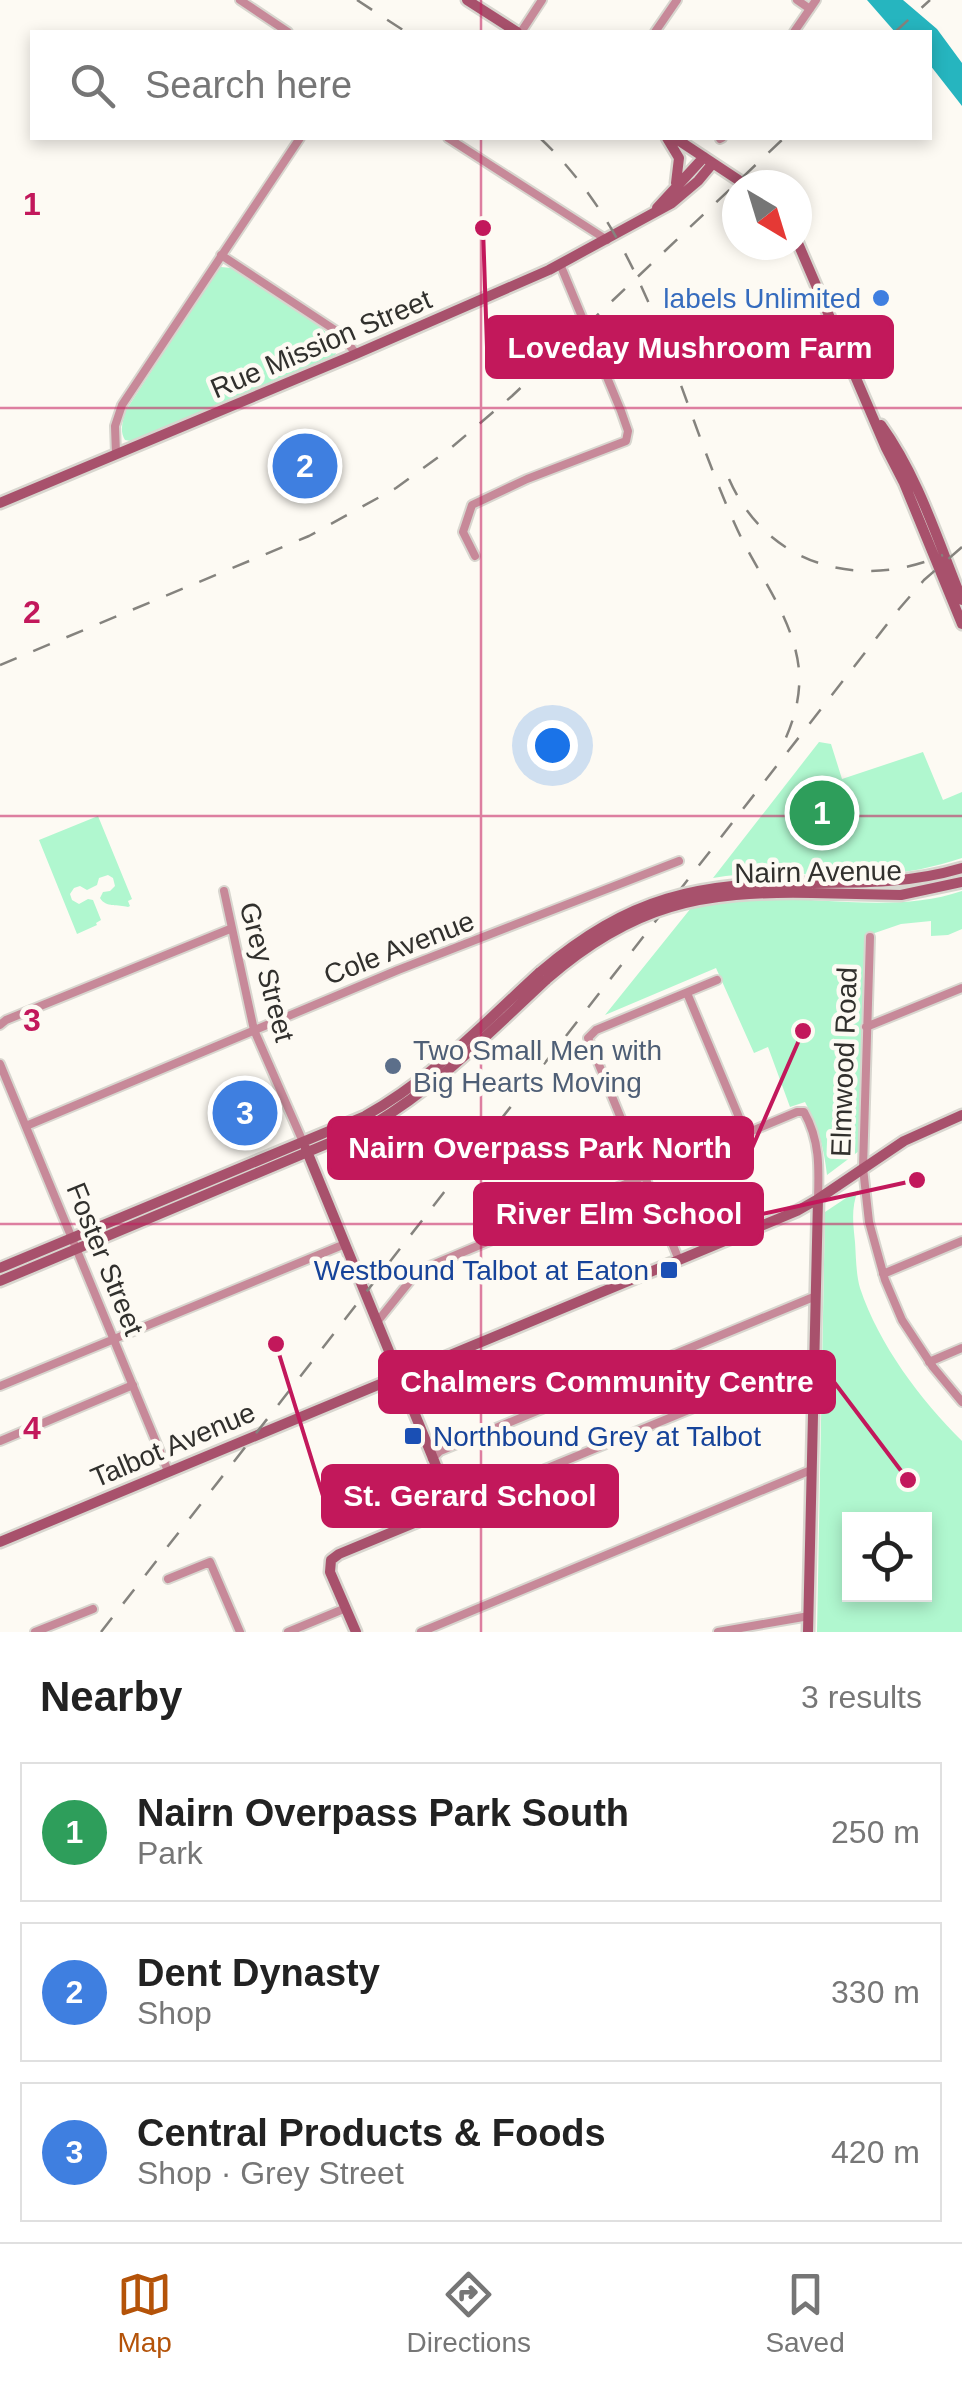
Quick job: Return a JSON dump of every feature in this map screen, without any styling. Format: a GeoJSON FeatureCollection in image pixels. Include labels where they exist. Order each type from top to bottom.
{"type":"FeatureCollection","features":[{"type":"Feature","properties":{"kind":"street"},"geometry":{"type":"LineString","coordinates":[[240,0],[285,30]]}},
{"type":"Feature","properties":{"kind":"street"},"geometry":{"type":"LineString","coordinates":[[467,0],[516,30]]}},
{"type":"Feature","properties":{"kind":"street"},"geometry":{"type":"LineString","coordinates":[[520,30],[542,0]]}},
{"type":"Feature","properties":{"kind":"street"},"geometry":{"type":"LineString","coordinates":[[656,30],[677,0]]}},
{"type":"Feature","properties":{"kind":"street"},"geometry":{"type":"LineString","coordinates":[[795,30],[813,4],[797,0]]}},
{"type":"Feature","properties":{"kind":"street"},"geometry":{"type":"LineString","coordinates":[[116,454],[115,426],[122,406],[299,140]]}},
{"type":"Feature","properties":{"kind":"street"},"geometry":{"type":"LineString","coordinates":[[451,140],[607,240]]}},
{"type":"Feature","properties":{"kind":"street"},"geometry":{"type":"LineString","coordinates":[[668,140],[679,158],[676,185]]}},
{"type":"Feature","properties":{"kind":"street"},"geometry":{"type":"LineString","coordinates":[[678,140],[723,170]]}},
{"type":"Feature","properties":{"kind":"street","name":"Rue Mission Street"},"geometry":{"type":"LineString","coordinates":[[653,213],[676,185],[708,160]]}},
{"type":"Feature","properties":{"kind":"street","name":"Rue Mission Street"},"geometry":{"type":"LineString","coordinates":[[0,503],[560,264],[672,204],[698,181],[708,160]]}},
{"type":"Feature","properties":{"kind":"street"},"geometry":{"type":"LineString","coordinates":[[221,255],[340,334],[356,354]]}},
{"type":"Feature","properties":{"kind":"street"},"geometry":{"type":"LineString","coordinates":[[805,260],[872,412],[962,600]]}},
{"type":"Feature","properties":{"kind":"street"},"geometry":{"type":"LineString","coordinates":[[475,556],[463,532],[472,504],[626,440],[625,421],[560,264]]}},
{"type":"Feature","properties":{"kind":"street"},"geometry":{"type":"LineString","coordinates":[[943,565],[962,624]]}},
{"type":"Feature","properties":{"kind":"street","name":"Cole Avenue"},"geometry":{"type":"LineString","coordinates":[[26,1126],[398,970],[680,861]]}},
{"type":"Feature","properties":{"kind":"street","name":"Nairn Avenue"},"geometry":{"type":"LineString","coordinates":[[3,1273],[157,1209],[224,1175],[372,1125],[414,1098],[455,1064],[544,976],[623,926],[668,908],[724,895],[919,879],[962,868]]}},
{"type":"Feature","properties":{"kind":"street","name":"Nairn Avenue"},"geometry":{"type":"LineString","coordinates":[[813,888],[901,894],[962,882]]}},
{"type":"Feature","properties":{"kind":"street","name":"Grey Street"},"geometry":{"type":"LineString","coordinates":[[224,891],[254,1030],[453,1507]]}},
{"type":"Feature","properties":{"kind":"street"},"geometry":{"type":"LineString","coordinates":[[0,1025],[230,928]]}},
{"type":"Feature","properties":{"kind":"street","name":"Elmwood Road"},"geometry":{"type":"LineString","coordinates":[[870,937],[863,1168],[869,1222],[883,1274],[902,1320],[929,1362],[962,1402]]}},
{"type":"Feature","properties":{"kind":"street"},"geometry":{"type":"LineString","coordinates":[[679,1260],[588,1036],[717,980]]}},
{"type":"Feature","properties":{"kind":"street"},"geometry":{"type":"LineString","coordinates":[[866,1028],[962,988]]}},
{"type":"Feature","properties":{"kind":"street"},"geometry":{"type":"LineString","coordinates":[[686,993],[746,1134]]}},
{"type":"Feature","properties":{"kind":"street","name":"Foster Street"},"geometry":{"type":"LineString","coordinates":[[0,1064],[168,1471]]}},
{"type":"Feature","properties":{"kind":"street"},"geometry":{"type":"LineString","coordinates":[[376,1322],[418,1271],[804,1112],[818,1151],[808,1632]]}},
{"type":"Feature","properties":{"kind":"street","name":"Talbot Avenue"},"geometry":{"type":"LineString","coordinates":[[0,1542],[797,1211],[904,1141],[962,1115]]}},
{"type":"Feature","properties":{"kind":"street","name":"Nairn Avenue"},"geometry":{"type":"LineString","coordinates":[[157,1209],[217,1190],[306,1148]]}},
{"type":"Feature","properties":{"kind":"street"},"geometry":{"type":"LineString","coordinates":[[217,1190],[224,1175]]}},
{"type":"Feature","properties":{"kind":"street"},"geometry":{"type":"LineString","coordinates":[[883,1274],[962,1241]]}},
{"type":"Feature","properties":{"kind":"street"},"geometry":{"type":"LineString","coordinates":[[0,1386],[344,1244]]}},
{"type":"Feature","properties":{"kind":"street"},"geometry":{"type":"LineString","coordinates":[[432,1458],[816,1296]]}},
{"type":"Feature","properties":{"kind":"street"},"geometry":{"type":"LineString","coordinates":[[929,1362],[962,1348]]}},
{"type":"Feature","properties":{"kind":"street"},"geometry":{"type":"LineString","coordinates":[[356,1632],[330,1572],[330,1562],[339,1554],[815,1358]]}},
{"type":"Feature","properties":{"kind":"street"},"geometry":{"type":"LineString","coordinates":[[0,1441],[133,1385]]}},
{"type":"Feature","properties":{"kind":"street"},"geometry":{"type":"LineString","coordinates":[[421,1632],[811,1470]]}},
{"type":"Feature","properties":{"kind":"street"},"geometry":{"type":"LineString","coordinates":[[168,1579],[210,1562],[240,1632]]}},
{"type":"Feature","properties":{"kind":"street"},"geometry":{"type":"LineString","coordinates":[[288,1632],[346,1608]]}},
{"type":"Feature","properties":{"kind":"street"},"geometry":{"type":"LineString","coordinates":[[35,1632],[93,1609]]}},
{"type":"Feature","properties":{"kind":"street"},"geometry":{"type":"LineString","coordinates":[[718,1632],[809,1616]]}},
{"type":"Feature","properties":{"kind":"green space"},"geometry":{"type":"Polygon","coordinates":[[[221,267],[231,268],[289,305],[340,347],[335,355],[131,441],[125,440],[122,429],[126,410],[221,267]]]}},
{"type":"Feature","properties":{"kind":"green space"},"geometry":{"type":"Polygon","coordinates":[[[819,742],[831,744],[842,779],[923,752],[943,800],[962,792],[962,858],[878,875],[754,874],[713,878],[819,742]]]}},
{"type":"Feature","properties":{"kind":"green space"},"geometry":{"type":"Polygon","coordinates":[[[98,816],[132,899],[128,907],[100,898],[115,886],[108,875],[87,890],[74,888],[72,900],[79,904],[93,900],[101,920],[77,934],[39,840],[98,816]]]}},
{"type":"Feature","properties":{"kind":"green space"},"geometry":{"type":"Polygon","coordinates":[[[962,891],[962,929],[931,936],[931,921],[901,924],[866,936],[859,1151],[827,1175],[820,1137],[805,1102],[790,1107],[768,1047],[754,1053],[716,968],[605,1015],[691,908],[752,898],[885,903],[937,898],[962,891]]]}},
{"type":"Feature","properties":{"kind":"green space"},"geometry":{"type":"Polygon","coordinates":[[[858,1190],[853,1216],[856,1265],[868,1309],[902,1370],[962,1441],[962,1632],[817,1632],[825,1212],[858,1190]]]}},
{"type":"Feature","properties":{"kind":"water"},"geometry":{"type":"Polygon","coordinates":[[[867,0],[903,0],[937,29],[962,63],[962,106],[932,68],[932,30],[893,30],[867,0]]]}},
{"type":"Feature","properties":{"kind":"railway"},"geometry":{"type":"LineString","coordinates":[[357,0],[403,30]]}},
{"type":"Feature","properties":{"kind":"railway"},"geometry":{"type":"LineString","coordinates":[[897,30],[930,0]]}},
{"type":"Feature","properties":{"kind":"railway"},"geometry":{"type":"LineString","coordinates":[[542,140],[578,180],[635,273],[716,480],[790,633],[796,651],[799,689],[783,744]]}},
{"type":"Feature","properties":{"kind":"railway"},"geometry":{"type":"LineString","coordinates":[[0,665],[309,536],[396,488],[512,396],[782,140]]}},
{"type":"Feature","properties":{"kind":"railway"},"geometry":{"type":"LineString","coordinates":[[729,479],[746,509],[767,533],[792,551],[819,563],[849,570],[880,571],[912,566],[943,555]]}},
{"type":"Feature","properties":{"kind":"railway"},"geometry":{"type":"LineString","coordinates":[[101,1632],[899,609],[924,580],[962,547]]}},
{"type":"Feature","properties":{"kind":"place","name":"Loveday Mushroom Farm"},"geometry":{"type":"Point","coordinates":[483,228]}},
{"type":"Feature","properties":{"kind":"place","name":"labels Unlimited"},"geometry":{"type":"Point","coordinates":[881,298]}},
{"type":"Feature","properties":{"kind":"place","name":"Dent Dynasty"},"geometry":{"type":"Point","coordinates":[305,466]}},
{"type":"Feature","properties":{"kind":"place","name":"Nairn Overpass Park South"},"geometry":{"type":"Point","coordinates":[822,813]}},
{"type":"Feature","properties":{"kind":"place","name":"Nairn Overpass Park North"},"geometry":{"type":"Point","coordinates":[803,1031]}},
{"type":"Feature","properties":{"kind":"place","name":"Two Small Men with Big Hearts Moving"},"geometry":{"type":"Point","coordinates":[393,1066]}},
{"type":"Feature","properties":{"kind":"place","name":"Central Products & Foods"},"geometry":{"type":"Point","coordinates":[245,1113]}},
{"type":"Feature","properties":{"kind":"place","name":"River Elm School"},"geometry":{"type":"Point","coordinates":[917,1180]}},
{"type":"Feature","properties":{"kind":"place","name":"Westbound Talbot at Eaton"},"geometry":{"type":"Point","coordinates":[669,1270]}},
{"type":"Feature","properties":{"kind":"place","name":"St. Gerard School"},"geometry":{"type":"Point","coordinates":[276,1344]}},
{"type":"Feature","properties":{"kind":"place","name":"Northbound Grey at Talbot"},"geometry":{"type":"Point","coordinates":[413,1436]}},
{"type":"Feature","properties":{"kind":"place","name":"Chalmers Community Centre"},"geometry":{"type":"Point","coordinates":[908,1480]}}]}
